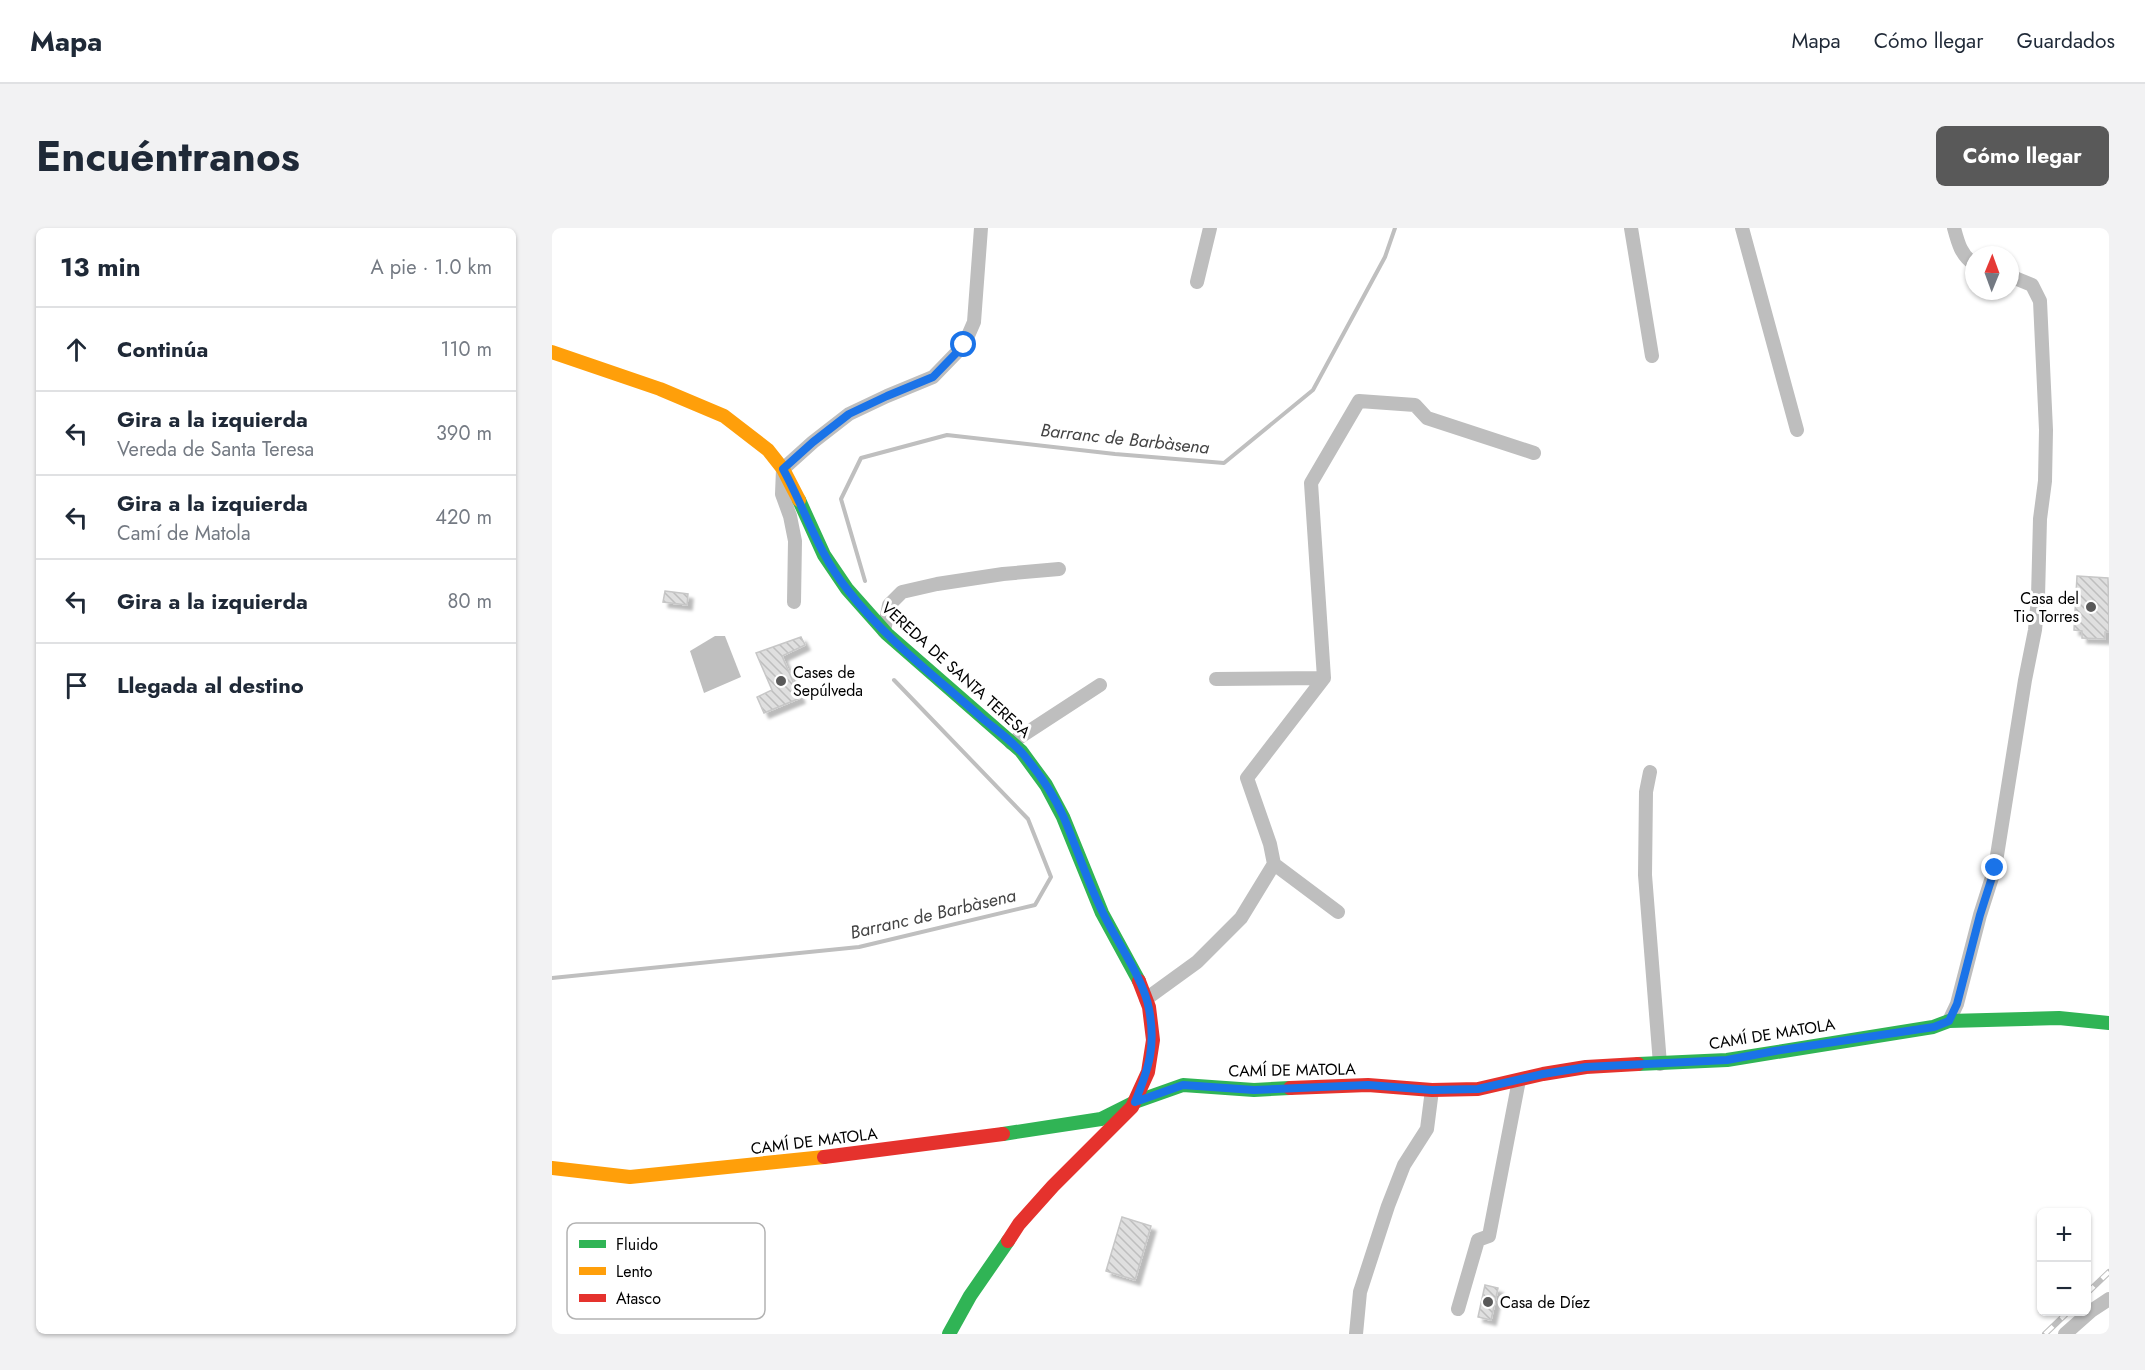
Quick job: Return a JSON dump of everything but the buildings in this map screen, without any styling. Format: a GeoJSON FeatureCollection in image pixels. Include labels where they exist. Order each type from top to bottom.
{"type":"FeatureCollection","features":[{"type":"Feature","properties":{"kind":"street"},"geometry":{"type":"LineString","coordinates":[[794,602],[795,541],[790,516],[782,494],[783,469],[849,414],[933,377],[964,345],[974,322],[981,228]]}},
{"type":"Feature","properties":{"kind":"street"},"geometry":{"type":"LineString","coordinates":[[1197,282],[1210,228]]}},
{"type":"Feature","properties":{"kind":"street"},"geometry":{"type":"LineString","coordinates":[[1631,228],[1652,356]]}},
{"type":"Feature","properties":{"kind":"street"},"geometry":{"type":"LineString","coordinates":[[1742,228],[1797,430]]}},
{"type":"Feature","properties":{"kind":"street"},"geometry":{"type":"LineString","coordinates":[[1954,228],[1959,248],[1965,257]]}},
{"type":"Feature","properties":{"kind":"street"},"geometry":{"type":"LineString","coordinates":[[1949,1021],[1957,1004],[1995,868],[2025,680],[2036,630],[2046,430],[2040,301],[2032,285],[2019,280]]}},
{"type":"Feature","properties":{"kind":"street","name":"VEREDA DE SANTA TERESA"},"geometry":{"type":"LineString","coordinates":[[552,352],[660,389],[724,416],[768,450],[783,469],[824,555],[847,589],[884,631],[1021,752],[1046,785],[1063,817],[1102,913],[1137,977],[1146,999],[1153,1040],[1148,1072],[1135,1102],[1018,1224],[970,1296],[950,1334]]}},
{"type":"Feature","properties":{"kind":"street"},"geometry":{"type":"LineString","coordinates":[[1338,912],[1274,864],[1270,844],[1247,778],[1324,678],[1311,483],[1359,401],[1415,405],[1427,418],[1534,453]]}},
{"type":"Feature","properties":{"kind":"street"},"geometry":{"type":"LineString","coordinates":[[884,631],[889,605],[902,592],[1003,574],[1059,569]]}},
{"type":"Feature","properties":{"kind":"street"},"geometry":{"type":"LineString","coordinates":[[1216,679],[1324,678]]}},
{"type":"Feature","properties":{"kind":"street"},"geometry":{"type":"LineString","coordinates":[[1011,743],[1100,685]]}},
{"type":"Feature","properties":{"kind":"street"},"geometry":{"type":"LineString","coordinates":[[1650,772],[1646,792],[1645,875],[1660,1064]]}},
{"type":"Feature","properties":{"kind":"street"},"geometry":{"type":"LineString","coordinates":[[1146,999],[1197,962],[1241,918],[1274,864]]}},
{"type":"Feature","properties":{"kind":"street","name":"CAMÍ DE MATOLA"},"geometry":{"type":"LineString","coordinates":[[552,1168],[630,1177],[767,1164],[1101,1119],[1135,1102],[1183,1085],[1254,1090],[1368,1085],[1432,1090],[1478,1089],[1586,1067],[1727,1060],[1934,1027],[1949,1021],[2059,1018],[2109,1023]]}},
{"type":"Feature","properties":{"kind":"street"},"geometry":{"type":"LineString","coordinates":[[1458,1310],[1478,1240],[1489,1236],[1519,1080]]}},
{"type":"Feature","properties":{"kind":"street"},"geometry":{"type":"LineString","coordinates":[[1356,1334],[1360,1292],[1404,1165],[1427,1129],[1432,1090]]}},
{"type":"Feature","properties":{"kind":"street"},"geometry":{"type":"LineString","coordinates":[[2065,1334],[2091,1311],[2109,1299]]}},
{"type":"Feature","properties":{"kind":"shaded area"},"geometry":{"type":"Polygon","coordinates":[[[715,636],[725,636],[741,677],[704,693],[690,651],[715,636]]]}},
{"type":"Feature","properties":{"kind":"waterway","name":"Barranc de Barbàsena"},"geometry":{"type":"LineString","coordinates":[[865,581],[841,499],[861,458],[947,435],[1115,454],[1224,463],[1313,390],[1385,257],[1395,228]]}},
{"type":"Feature","properties":{"kind":"waterway","name":"Barranc de Barbàsena"},"geometry":{"type":"LineString","coordinates":[[552,978],[859,947],[1035,905],[1051,877],[1028,819],[894,680]]}},
{"type":"Feature","properties":{"kind":"railway"},"geometry":{"type":"LineString","coordinates":[[2091,1289],[2109,1272]]}},
{"type":"Feature","properties":{"kind":"railway"},"geometry":{"type":"LineString","coordinates":[[2045,1334],[2064,1316]]}},
{"type":"Feature","properties":{"kind":"traffic: fast"},"geometry":{"type":"LineString","coordinates":[[799,500],[824,555],[847,589],[887,634],[1021,751],[1046,785],[1063,817],[1102,913],[1139,981]]}},
{"type":"Feature","properties":{"kind":"traffic: fast"},"geometry":{"type":"LineString","coordinates":[[1638,1064],[1727,1060],[1933,1027],[1949,1021],[2059,1018],[2109,1023]]}},
{"type":"Feature","properties":{"kind":"traffic: fast"},"geometry":{"type":"LineString","coordinates":[[1003,1134],[1101,1119],[1135,1102],[1183,1085],[1254,1090],[1290,1088]]}},
{"type":"Feature","properties":{"kind":"traffic: fast"},"geometry":{"type":"LineString","coordinates":[[949,1334],[970,1296],[1008,1241]]}},
{"type":"Feature","properties":{"kind":"traffic: slow"},"geometry":{"type":"LineString","coordinates":[[552,352],[660,389],[724,416],[768,450],[783,469],[799,500]]}},
{"type":"Feature","properties":{"kind":"traffic: slow"},"geometry":{"type":"LineString","coordinates":[[552,1168],[630,1177],[824,1157]]}},
{"type":"Feature","properties":{"kind":"traffic: jam"},"geometry":{"type":"LineString","coordinates":[[1008,1241],[1019,1224],[1053,1186],[1132,1107],[1148,1072],[1153,1040],[1149,1007],[1139,981]]}},
{"type":"Feature","properties":{"kind":"traffic: jam"},"geometry":{"type":"LineString","coordinates":[[1290,1088],[1368,1085],[1432,1090],[1478,1089],[1586,1067],[1638,1064]]}},
{"type":"Feature","properties":{"kind":"traffic: jam"},"geometry":{"type":"LineString","coordinates":[[824,1157],[1003,1134]]}},
{"type":"Feature","properties":{"kind":"place","name":"Casa del Tio Torres"},"geometry":{"type":"Point","coordinates":[2091,607]}},
{"type":"Feature","properties":{"kind":"place","name":"Cases de Sepúlveda"},"geometry":{"type":"Point","coordinates":[781,681]}},
{"type":"Feature","properties":{"kind":"place","name":"Casa de Díez"},"geometry":{"type":"Point","coordinates":[1488,1302]}},
{"type":"Feature","properties":{"kind":"route"},"geometry":{"type":"LineString","coordinates":[[964,345],[933,377],[849,414],[783,469],[824,555],[847,589],[886,634],[1021,752],[1046,785],[1063,817],[1102,913],[1137,977],[1149,1007],[1153,1040],[1148,1072],[1135,1102],[1183,1085],[1254,1090],[1368,1085],[1432,1090],[1478,1089],[1586,1067],[1727,1060],[1853,1038],[1934,1027],[1949,1021],[1957,1004],[1995,868]]}}]}
